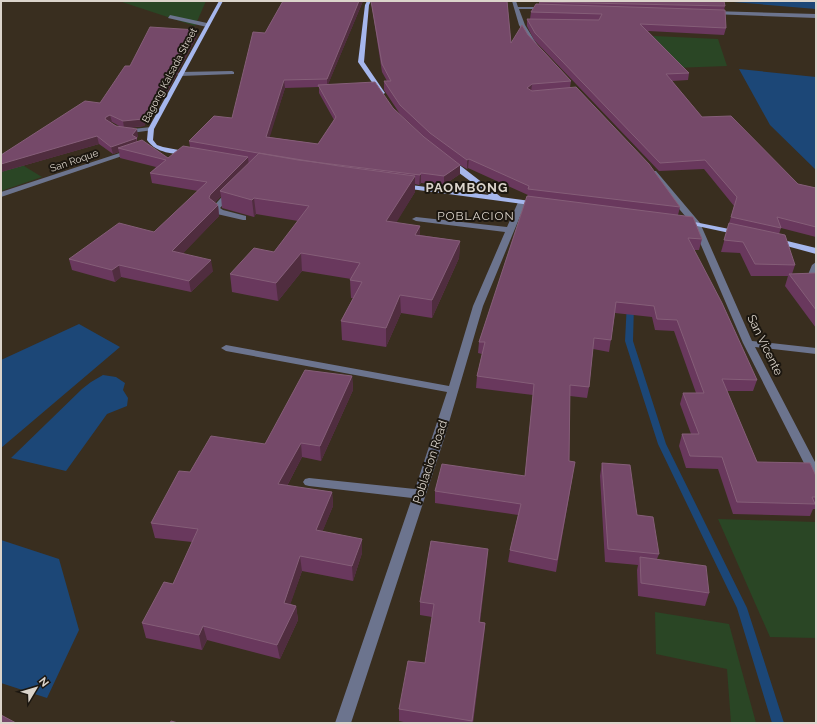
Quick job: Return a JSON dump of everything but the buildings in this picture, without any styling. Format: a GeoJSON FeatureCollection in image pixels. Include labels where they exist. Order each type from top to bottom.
{"type":"FeatureCollection","features":[{"type":"Feature","properties":{"kind":"main road","name":"Bagong Kalsada Street"},"geometry":{"type":"LineString","coordinates":[[146,146],[150,140],[151,129],[221,1]]}},
{"type":"Feature","properties":{"kind":"main road"},"geometry":{"type":"LineString","coordinates":[[369,1],[367,5],[361,62],[385,98]]}},
{"type":"Feature","properties":{"kind":"main road"},"geometry":{"type":"LineString","coordinates":[[146,146],[194,155]]}},
{"type":"Feature","properties":{"kind":"main road"},"geometry":{"type":"LineString","coordinates":[[445,158],[500,200]]}},
{"type":"Feature","properties":{"kind":"main road"},"geometry":{"type":"LineString","coordinates":[[398,186],[500,200],[545,204]]}},
{"type":"Feature","properties":{"kind":"main road"},"geometry":{"type":"LineString","coordinates":[[674,220],[696,223],[749,235]]}},
{"type":"Feature","properties":{"kind":"main road"},"geometry":{"type":"LineString","coordinates":[[764,238],[816,251]]}},
{"type":"Feature","properties":{"kind":"street"},"geometry":{"type":"LineString","coordinates":[[514,1],[521,22],[531,42],[542,53]]}},
{"type":"Feature","properties":{"kind":"street"},"geometry":{"type":"LineString","coordinates":[[517,8],[553,8]]}},
{"type":"Feature","properties":{"kind":"street"},"geometry":{"type":"LineString","coordinates":[[706,13],[816,16]]}},
{"type":"Feature","properties":{"kind":"street"},"geometry":{"type":"LineString","coordinates":[[170,17],[208,25]]}},
{"type":"Feature","properties":{"kind":"street"},"geometry":{"type":"LineString","coordinates":[[521,22],[528,22]]}},
{"type":"Feature","properties":{"kind":"street"},"geometry":{"type":"LineString","coordinates":[[180,74],[232,73]]}},
{"type":"Feature","properties":{"kind":"street"},"geometry":{"type":"LineString","coordinates":[[118,131],[132,132],[151,129]]}},
{"type":"Feature","properties":{"kind":"street","name":"San Roque"},"geometry":{"type":"LineString","coordinates":[[1,195],[146,146]]}},
{"type":"Feature","properties":{"kind":"street","name":"San Vicente"},"geometry":{"type":"LineString","coordinates":[[647,166],[696,223],[748,343],[816,474]]}},
{"type":"Feature","properties":{"kind":"street"},"geometry":{"type":"LineString","coordinates":[[238,186],[216,208],[220,212],[242,218]]}},
{"type":"Feature","properties":{"kind":"street","name":"Poblacion Road"},"geometry":{"type":"LineString","coordinates":[[343,723],[453,390],[478,306],[522,202]]}},
{"type":"Feature","properties":{"kind":"street"},"geometry":{"type":"LineString","coordinates":[[416,219],[510,230]]}},
{"type":"Feature","properties":{"kind":"street"},"geometry":{"type":"LineString","coordinates":[[811,276],[816,264]]}},
{"type":"Feature","properties":{"kind":"street"},"geometry":{"type":"LineString","coordinates":[[748,343],[816,351]]}},
{"type":"Feature","properties":{"kind":"street"},"geometry":{"type":"LineString","coordinates":[[226,348],[453,390]]}},
{"type":"Feature","properties":{"kind":"street"},"geometry":{"type":"LineString","coordinates":[[309,482],[419,494]]}},
{"type":"Feature","properties":{"kind":"green space"},"geometry":{"type":"Polygon","coordinates":[[[119,1],[206,1],[195,26],[119,1]]]}},
{"type":"Feature","properties":{"kind":"green space"},"geometry":{"type":"Polygon","coordinates":[[[612,34],[718,39],[727,66],[647,69],[612,34]]]}},
{"type":"Feature","properties":{"kind":"green space"},"geometry":{"type":"Polygon","coordinates":[[[1,152],[42,177],[1,191],[1,152]]]}},
{"type":"Feature","properties":{"kind":"green space"},"geometry":{"type":"Polygon","coordinates":[[[718,519],[816,522],[816,638],[770,637],[718,519]]]}},
{"type":"Feature","properties":{"kind":"green space"},"geometry":{"type":"Polygon","coordinates":[[[655,612],[729,624],[756,723],[731,723],[727,669],[656,654],[655,612]]]}},
{"type":"Feature","properties":{"kind":"water"},"geometry":{"type":"Polygon","coordinates":[[[721,1],[816,1],[816,9],[721,1]]]}},
{"type":"Feature","properties":{"kind":"water"},"geometry":{"type":"Polygon","coordinates":[[[739,69],[816,77],[816,170],[770,125],[739,69]]]}},
{"type":"Feature","properties":{"kind":"water"},"geometry":{"type":"Polygon","coordinates":[[[79,324],[120,347],[1,448],[1,360],[79,324]]]}},
{"type":"Feature","properties":{"kind":"water"},"geometry":{"type":"Polygon","coordinates":[[[103,375],[116,377],[125,383],[123,390],[128,398],[127,406],[107,414],[66,471],[11,458],[82,389],[103,375]]]}},
{"type":"Feature","properties":{"kind":"water"},"geometry":{"type":"Polygon","coordinates":[[[1,540],[59,559],[79,630],[47,698],[1,683],[1,540]]]}},
{"type":"Feature","properties":{"kind":"waterway"},"geometry":{"type":"LineString","coordinates":[[630,304],[629,341],[662,444],[742,608],[778,723]]}},
{"type":"Feature","properties":{"kind":"district","name":"PAOMBONG"},"geometry":{"type":"Point","coordinates":[467,187]}},
{"type":"Feature","properties":{"kind":"district","name":"POBLACION"},"geometry":{"type":"Point","coordinates":[476,216]}}]}
